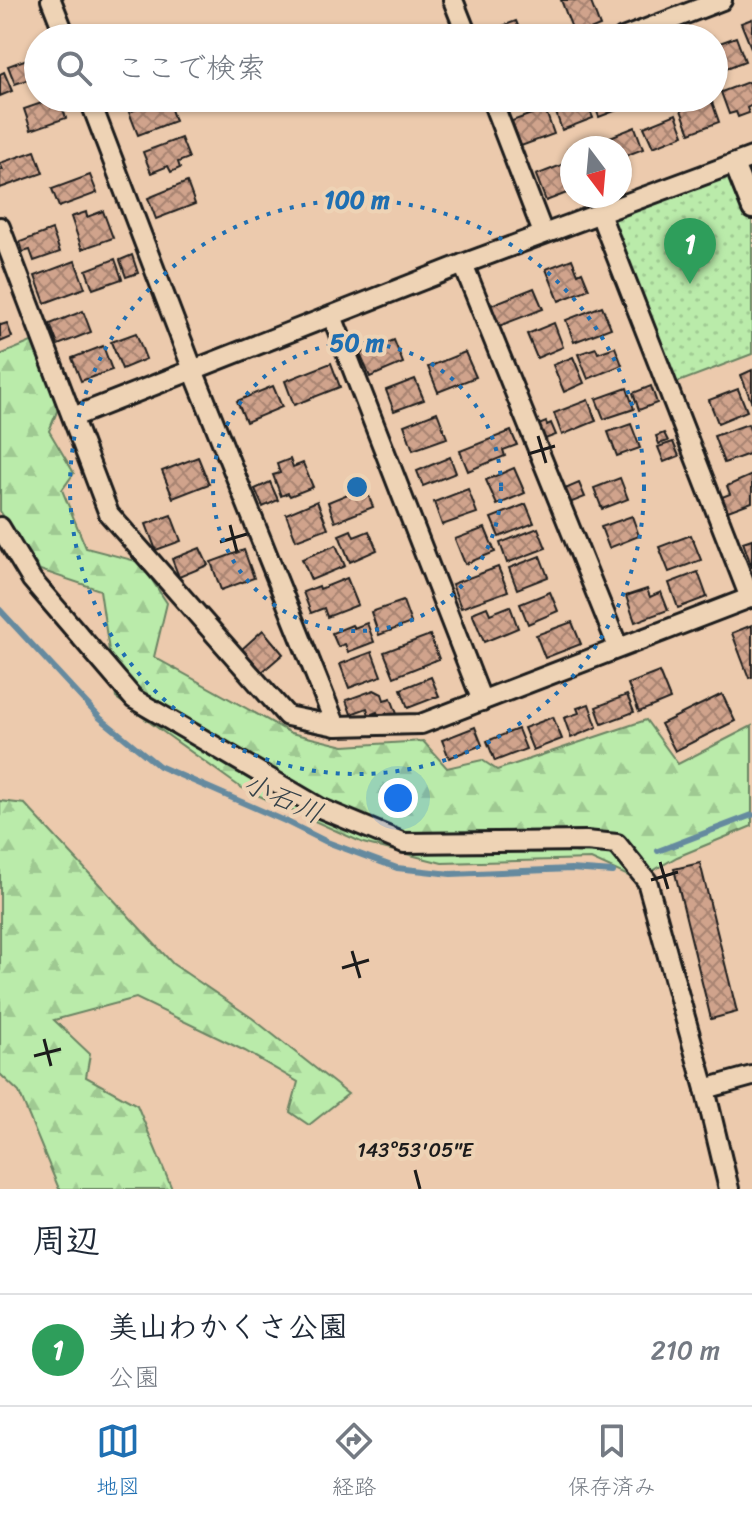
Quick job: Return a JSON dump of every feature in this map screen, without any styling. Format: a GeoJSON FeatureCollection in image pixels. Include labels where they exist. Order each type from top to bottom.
{"type":"FeatureCollection","features":[{"type":"Feature","properties":{"kind":"street"},"geometry":{"type":"LineString","coordinates":[[51,0],[60,24]]}},
{"type":"Feature","properties":{"kind":"street"},"geometry":{"type":"LineString","coordinates":[[453,0],[462,24]]}},
{"type":"Feature","properties":{"kind":"street"},"geometry":{"type":"LineString","coordinates":[[659,24],[722,0]]}},
{"type":"Feature","properties":{"kind":"street"},"geometry":{"type":"LineString","coordinates":[[94,112],[193,370],[336,726]]}},
{"type":"Feature","properties":{"kind":"street"},"geometry":{"type":"LineString","coordinates":[[496,112],[543,233]]}},
{"type":"Feature","properties":{"kind":"street"},"geometry":{"type":"LineString","coordinates":[[73,417],[543,233],[752,157]]}},
{"type":"Feature","properties":{"kind":"street"},"geometry":{"type":"LineString","coordinates":[[734,164],[752,209]]}},
{"type":"Feature","properties":{"kind":"street"},"geometry":{"type":"LineString","coordinates":[[0,227],[109,514],[287,716],[336,726],[421,724],[751,597],[600,214]]}},
{"type":"Feature","properties":{"kind":"street"},"geometry":{"type":"LineString","coordinates":[[463,264],[618,647]]}},
{"type":"Feature","properties":{"kind":"street"},"geometry":{"type":"LineString","coordinates":[[332,316],[482,701]]}},
{"type":"Feature","properties":{"kind":"street"},"geometry":{"type":"LineString","coordinates":[[0,527],[32,580],[134,699],[320,808],[404,843],[586,841],[617,844],[647,881],[705,1089],[729,1189]]}},
{"type":"Feature","properties":{"kind":"street"},"geometry":{"type":"LineString","coordinates":[[705,1089],[752,1076]]}},
{"type":"Feature","properties":{"kind":"green space"},"geometry":{"type":"Polygon","coordinates":[[[734,164],[752,209],[752,354],[668,386],[600,214],[616,208],[632,208],[632,202],[734,164]]]}},
{"type":"Feature","properties":{"kind":"green space"},"geometry":{"type":"Polygon","coordinates":[[[36,340],[60,404],[49,431],[74,473],[62,490],[86,548],[140,562],[167,603],[154,657],[291,733],[344,746],[423,741],[447,768],[482,760],[497,770],[646,720],[678,764],[752,726],[752,826],[677,857],[637,880],[591,859],[442,863],[363,843],[240,787],[116,698],[100,590],[40,570],[0,511],[0,355],[36,340]]]}},
{"type":"Feature","properties":{"kind":"green space"},"geometry":{"type":"Polygon","coordinates":[[[0,801],[25,804],[173,964],[252,1018],[348,1094],[309,1125],[290,1112],[298,1082],[245,1051],[136,998],[54,1020],[90,1054],[86,1077],[137,1105],[172,1189],[59,1189],[19,1092],[0,1074],[0,801]]]}},
{"type":"Feature","properties":{"kind":"building"},"geometry":{"type":"Polygon","coordinates":[[[561,0],[590,0],[599,24],[570,24],[561,0]]]}},
{"type":"Feature","properties":{"kind":"building"},"geometry":{"type":"Polygon","coordinates":[[[752,19],[752,50],[741,23],[752,19]]]}},
{"type":"Feature","properties":{"kind":"building"},"geometry":{"type":"Polygon","coordinates":[[[736,37],[745,61],[728,68],[728,40],[736,37]]]}},
{"type":"Feature","properties":{"kind":"building"},"geometry":{"type":"Polygon","coordinates":[[[24,60],[24,81],[15,84],[8,66],[24,60]]]}},
{"type":"Feature","properties":{"kind":"building"},"geometry":{"type":"Polygon","coordinates":[[[4,72],[12,91],[0,96],[0,74],[4,72]]]}},
{"type":"Feature","properties":{"kind":"building"},"geometry":{"type":"Polygon","coordinates":[[[748,82],[752,92],[752,105],[747,108],[749,113],[738,117],[736,112],[729,114],[728,89],[748,82]]]}},
{"type":"Feature","properties":{"kind":"building"},"geometry":{"type":"Polygon","coordinates":[[[25,112],[64,112],[66,118],[31,130],[25,112]]]}},
{"type":"Feature","properties":{"kind":"building"},"geometry":{"type":"Polygon","coordinates":[[[129,112],[172,112],[175,121],[138,135],[129,112]]]}},
{"type":"Feature","properties":{"kind":"building"},"geometry":{"type":"Polygon","coordinates":[[[546,112],[554,134],[521,146],[512,121],[546,112]]]}},
{"type":"Feature","properties":{"kind":"building"},"geometry":{"type":"Polygon","coordinates":[[[556,112],[591,112],[593,118],[562,130],[556,112]]]}},
{"type":"Feature","properties":{"kind":"building"},"geometry":{"type":"Polygon","coordinates":[[[682,112],[716,112],[719,122],[690,133],[682,112]]]}},
{"type":"Feature","properties":{"kind":"building"},"geometry":{"type":"Polygon","coordinates":[[[676,114],[684,135],[653,147],[644,127],[676,114]]]}},
{"type":"Feature","properties":{"kind":"building"},"geometry":{"type":"Polygon","coordinates":[[[635,127],[643,149],[632,153],[632,136],[612,136],[635,127]]]}},
{"type":"Feature","properties":{"kind":"building"},"geometry":{"type":"Polygon","coordinates":[[[181,138],[189,158],[178,162],[180,168],[171,172],[168,166],[151,173],[143,152],[181,138]]]}},
{"type":"Feature","properties":{"kind":"building"},"geometry":{"type":"Polygon","coordinates":[[[35,151],[43,173],[0,188],[0,170],[3,170],[0,163],[35,151]]]}},
{"type":"Feature","properties":{"kind":"building"},"geometry":{"type":"Polygon","coordinates":[[[560,166],[560,196],[546,201],[536,175],[560,166]]]}},
{"type":"Feature","properties":{"kind":"building"},"geometry":{"type":"Polygon","coordinates":[[[90,175],[97,193],[59,207],[52,189],[90,175]]]}},
{"type":"Feature","properties":{"kind":"building"},"geometry":{"type":"Polygon","coordinates":[[[187,182],[195,204],[156,219],[148,198],[187,182]]]}},
{"type":"Feature","properties":{"kind":"building"},"geometry":{"type":"Polygon","coordinates":[[[103,211],[113,238],[82,249],[71,217],[86,212],[87,217],[103,211]]]}},
{"type":"Feature","properties":{"kind":"building"},"geometry":{"type":"Polygon","coordinates":[[[52,230],[60,252],[34,261],[30,250],[23,252],[20,242],[52,230]]]}},
{"type":"Feature","properties":{"kind":"building"},"geometry":{"type":"Polygon","coordinates":[[[132,255],[138,273],[126,277],[120,260],[132,255]]]}},
{"type":"Feature","properties":{"kind":"building"},"geometry":{"type":"Polygon","coordinates":[[[115,259],[122,279],[93,289],[86,270],[115,259]]]}},
{"type":"Feature","properties":{"kind":"building"},"geometry":{"type":"Polygon","coordinates":[[[572,259],[589,289],[559,301],[546,269],[572,259]]]}},
{"type":"Feature","properties":{"kind":"building"},"geometry":{"type":"Polygon","coordinates":[[[75,261],[85,288],[45,303],[35,276],[75,261]]]}},
{"type":"Feature","properties":{"kind":"building"},"geometry":{"type":"Polygon","coordinates":[[[534,288],[543,309],[499,326],[491,305],[534,288]]]}},
{"type":"Feature","properties":{"kind":"building"},"geometry":{"type":"Polygon","coordinates":[[[602,306],[611,328],[574,342],[566,320],[602,306]]]}},
{"type":"Feature","properties":{"kind":"building"},"geometry":{"type":"Polygon","coordinates":[[[83,311],[91,332],[58,345],[50,324],[83,311]]]}},
{"type":"Feature","properties":{"kind":"building"},"geometry":{"type":"Polygon","coordinates":[[[7,323],[12,337],[0,342],[0,324],[7,323]]]}},
{"type":"Feature","properties":{"kind":"building"},"geometry":{"type":"Polygon","coordinates":[[[554,323],[563,347],[537,358],[527,334],[554,323]]]}},
{"type":"Feature","properties":{"kind":"building"},"geometry":{"type":"Polygon","coordinates":[[[136,333],[146,359],[122,369],[111,342],[136,333]]]}},
{"type":"Feature","properties":{"kind":"building"},"geometry":{"type":"Polygon","coordinates":[[[394,340],[403,363],[370,377],[360,354],[394,340]]]}},
{"type":"Feature","properties":{"kind":"building"},"geometry":{"type":"Polygon","coordinates":[[[103,346],[112,370],[81,381],[72,358],[103,346]]]}},
{"type":"Feature","properties":{"kind":"building"},"geometry":{"type":"Polygon","coordinates":[[[615,347],[622,365],[588,379],[578,354],[596,348],[598,353],[615,347]]]}},
{"type":"Feature","properties":{"kind":"building"},"geometry":{"type":"Polygon","coordinates":[[[465,352],[476,377],[438,392],[428,367],[465,352]]]}},
{"type":"Feature","properties":{"kind":"building"},"geometry":{"type":"Polygon","coordinates":[[[573,357],[584,383],[564,392],[553,365],[573,357]]]}},
{"type":"Feature","properties":{"kind":"building"},"geometry":{"type":"Polygon","coordinates":[[[331,363],[340,387],[294,405],[285,381],[331,363]]]}},
{"type":"Feature","properties":{"kind":"building"},"geometry":{"type":"Polygon","coordinates":[[[752,370],[752,400],[751,401],[741,375],[752,370]]]}},
{"type":"Feature","properties":{"kind":"building"},"geometry":{"type":"Polygon","coordinates":[[[415,379],[424,400],[394,411],[386,390],[415,379]]]}},
{"type":"Feature","properties":{"kind":"building"},"geometry":{"type":"Polygon","coordinates":[[[273,386],[282,407],[246,422],[237,401],[273,386]]]}},
{"type":"Feature","properties":{"kind":"building"},"geometry":{"type":"Polygon","coordinates":[[[651,386],[657,403],[639,410],[633,393],[651,386]]]}},
{"type":"Feature","properties":{"kind":"building"},"geometry":{"type":"Polygon","coordinates":[[[627,388],[634,409],[604,419],[596,399],[627,388]]]}},
{"type":"Feature","properties":{"kind":"building"},"geometry":{"type":"Polygon","coordinates":[[[738,389],[747,411],[718,423],[709,400],[738,389]]]}},
{"type":"Feature","properties":{"kind":"building"},"geometry":{"type":"Polygon","coordinates":[[[588,400],[596,421],[562,435],[554,413],[588,400]]]}},
{"type":"Feature","properties":{"kind":"building"},"geometry":{"type":"Polygon","coordinates":[[[437,412],[447,438],[413,450],[404,425],[437,412]]]}},
{"type":"Feature","properties":{"kind":"building"},"geometry":{"type":"Polygon","coordinates":[[[546,422],[547,425],[551,423],[556,435],[540,441],[536,426],[546,422]]]}},
{"type":"Feature","properties":{"kind":"building"},"geometry":{"type":"Polygon","coordinates":[[[631,424],[640,448],[617,456],[608,432],[631,424]]]}},
{"type":"Feature","properties":{"kind":"building"},"geometry":{"type":"Polygon","coordinates":[[[748,424],[752,435],[752,453],[724,463],[714,436],[748,424]]]}},
{"type":"Feature","properties":{"kind":"building"},"geometry":{"type":"Polygon","coordinates":[[[511,431],[517,445],[503,450],[505,456],[468,471],[460,451],[511,431]]]}},
{"type":"Feature","properties":{"kind":"building"},"geometry":{"type":"Polygon","coordinates":[[[664,433],[668,441],[659,444],[656,436],[664,433]]]}},
{"type":"Feature","properties":{"kind":"building"},"geometry":{"type":"Polygon","coordinates":[[[673,442],[679,456],[664,462],[658,447],[673,442]]]}},
{"type":"Feature","properties":{"kind":"building"},"geometry":{"type":"Polygon","coordinates":[[[198,457],[209,484],[173,498],[162,471],[198,457]]]}},
{"type":"Feature","properties":{"kind":"building"},"geometry":{"type":"Polygon","coordinates":[[[450,457],[456,473],[423,486],[417,471],[450,457]]]}},
{"type":"Feature","properties":{"kind":"building"},"geometry":{"type":"Polygon","coordinates":[[[290,459],[293,467],[303,463],[313,487],[290,496],[288,493],[281,496],[273,475],[280,473],[277,464],[290,459]]]}},
{"type":"Feature","properties":{"kind":"building"},"geometry":{"type":"Polygon","coordinates":[[[514,468],[525,493],[497,505],[486,480],[514,468]]]}},
{"type":"Feature","properties":{"kind":"building"},"geometry":{"type":"Polygon","coordinates":[[[752,475],[752,502],[728,511],[722,497],[730,494],[727,486],[752,475]]]}},
{"type":"Feature","properties":{"kind":"building"},"geometry":{"type":"Polygon","coordinates":[[[620,478],[628,499],[602,509],[594,488],[620,478]]]}},
{"type":"Feature","properties":{"kind":"building"},"geometry":{"type":"Polygon","coordinates":[[[270,482],[278,500],[263,507],[255,489],[270,482]]]}},
{"type":"Feature","properties":{"kind":"building"},"geometry":{"type":"Polygon","coordinates":[[[579,483],[585,497],[567,504],[565,489],[579,483]]]}},
{"type":"Feature","properties":{"kind":"building"},"geometry":{"type":"Polygon","coordinates":[[[365,487],[373,507],[335,522],[328,502],[365,487]]]}},
{"type":"Feature","properties":{"kind":"building"},"geometry":{"type":"Polygon","coordinates":[[[468,489],[477,513],[442,525],[434,502],[468,489]]]}},
{"type":"Feature","properties":{"kind":"building"},"geometry":{"type":"Polygon","coordinates":[[[317,501],[328,528],[296,540],[286,514],[317,501]]]}},
{"type":"Feature","properties":{"kind":"building"},"geometry":{"type":"Polygon","coordinates":[[[526,504],[534,523],[499,537],[491,518],[526,504]]]}},
{"type":"Feature","properties":{"kind":"building"},"geometry":{"type":"Polygon","coordinates":[[[171,515],[181,541],[156,550],[146,524],[171,515]]]}},
{"type":"Feature","properties":{"kind":"building"},"geometry":{"type":"Polygon","coordinates":[[[632,516],[639,536],[609,548],[601,527],[632,516]]]}},
{"type":"Feature","properties":{"kind":"building"},"geometry":{"type":"Polygon","coordinates":[[[485,528],[495,552],[465,564],[455,539],[485,528]]]}},
{"type":"Feature","properties":{"kind":"building"},"geometry":{"type":"Polygon","coordinates":[[[538,528],[546,548],[507,563],[500,543],[538,528]]]}},
{"type":"Feature","properties":{"kind":"building"},"geometry":{"type":"Polygon","coordinates":[[[351,530],[354,537],[369,531],[377,550],[350,562],[339,535],[351,530]]]}},
{"type":"Feature","properties":{"kind":"building"},"geometry":{"type":"Polygon","coordinates":[[[691,535],[701,560],[669,572],[659,547],[691,535]]]}},
{"type":"Feature","properties":{"kind":"building"},"geometry":{"type":"Polygon","coordinates":[[[752,539],[752,568],[743,542],[752,539]]]}},
{"type":"Feature","properties":{"kind":"building"},"geometry":{"type":"Polygon","coordinates":[[[336,545],[345,566],[311,580],[302,559],[336,545]]]}},
{"type":"Feature","properties":{"kind":"building"},"geometry":{"type":"Polygon","coordinates":[[[200,548],[208,565],[179,577],[172,559],[200,548]]]}},
{"type":"Feature","properties":{"kind":"building"},"geometry":{"type":"Polygon","coordinates":[[[244,550],[254,578],[221,590],[211,562],[244,550]]]}},
{"type":"Feature","properties":{"kind":"building"},"geometry":{"type":"Polygon","coordinates":[[[540,556],[548,577],[517,589],[509,568],[540,556]]]}},
{"type":"Feature","properties":{"kind":"building"},"geometry":{"type":"Polygon","coordinates":[[[498,567],[508,591],[461,608],[452,584],[498,567]]]}},
{"type":"Feature","properties":{"kind":"building"},"geometry":{"type":"Polygon","coordinates":[[[698,572],[707,597],[678,608],[669,583],[698,572]]]}},
{"type":"Feature","properties":{"kind":"building"},"geometry":{"type":"Polygon","coordinates":[[[347,578],[358,605],[327,617],[324,608],[311,613],[303,592],[347,578]]]}},
{"type":"Feature","properties":{"kind":"building"},"geometry":{"type":"Polygon","coordinates":[[[647,589],[650,597],[661,592],[668,610],[635,622],[626,596],[647,589]]]}},
{"type":"Feature","properties":{"kind":"building"},"geometry":{"type":"Polygon","coordinates":[[[550,592],[558,611],[528,624],[520,604],[550,592]]]}},
{"type":"Feature","properties":{"kind":"building"},"geometry":{"type":"Polygon","coordinates":[[[403,601],[411,623],[379,635],[371,612],[403,601]]]}},
{"type":"Feature","properties":{"kind":"building"},"geometry":{"type":"Polygon","coordinates":[[[510,606],[518,628],[484,642],[472,613],[487,607],[490,614],[510,606]]]}},
{"type":"Feature","properties":{"kind":"building"},"geometry":{"type":"Polygon","coordinates":[[[572,622],[581,644],[545,658],[536,635],[572,622]]]}},
{"type":"Feature","properties":{"kind":"building"},"geometry":{"type":"Polygon","coordinates":[[[367,623],[374,642],[348,652],[345,644],[338,647],[332,633],[367,623]]]}},
{"type":"Feature","properties":{"kind":"building"},"geometry":{"type":"Polygon","coordinates":[[[752,625],[752,677],[749,678],[732,633],[752,625]]]}},
{"type":"Feature","properties":{"kind":"building"},"geometry":{"type":"Polygon","coordinates":[[[263,630],[283,654],[262,672],[242,649],[263,630]]]}},
{"type":"Feature","properties":{"kind":"building"},"geometry":{"type":"Polygon","coordinates":[[[430,635],[439,659],[394,677],[384,652],[430,635]]]}},
{"type":"Feature","properties":{"kind":"building"},"geometry":{"type":"Polygon","coordinates":[[[372,652],[381,676],[349,688],[340,664],[372,652]]]}},
{"type":"Feature","properties":{"kind":"building"},"geometry":{"type":"Polygon","coordinates":[[[659,672],[670,699],[639,712],[628,684],[659,672]]]}},
{"type":"Feature","properties":{"kind":"building"},"geometry":{"type":"Polygon","coordinates":[[[431,677],[439,696],[408,708],[401,689],[431,677]]]}},
{"type":"Feature","properties":{"kind":"building"},"geometry":{"type":"Polygon","coordinates":[[[374,690],[382,694],[384,700],[391,698],[397,714],[388,717],[386,713],[379,716],[377,712],[369,715],[367,708],[351,714],[346,700],[374,690]]]}},
{"type":"Feature","properties":{"kind":"building"},"geometry":{"type":"Polygon","coordinates":[[[722,694],[735,721],[675,751],[661,724],[722,694]]]}},
{"type":"Feature","properties":{"kind":"building"},"geometry":{"type":"Polygon","coordinates":[[[627,695],[634,712],[602,724],[596,707],[627,695]]]}},
{"type":"Feature","properties":{"kind":"building"},"geometry":{"type":"Polygon","coordinates":[[[589,704],[597,727],[571,738],[564,718],[579,713],[577,708],[589,704]]]}},
{"type":"Feature","properties":{"kind":"building"},"geometry":{"type":"Polygon","coordinates":[[[553,717],[562,739],[533,750],[524,728],[553,717]]]}},
{"type":"Feature","properties":{"kind":"building"},"geometry":{"type":"Polygon","coordinates":[[[475,727],[482,745],[449,758],[442,740],[475,727]]]}},
{"type":"Feature","properties":{"kind":"building"},"geometry":{"type":"Polygon","coordinates":[[[518,729],[526,749],[495,761],[487,741],[518,729]]]}},
{"type":"Feature","properties":{"kind":"building"},"geometry":{"type":"Polygon","coordinates":[[[700,863],[737,1012],[711,1019],[674,869],[700,863]]]}},
{"type":"Feature","properties":{"kind":"waterway","name":"小石川"},"geometry":{"type":"LineString","coordinates":[[0,610],[100,718],[159,766],[327,842],[397,868],[451,874],[571,869],[613,872]]}},
{"type":"Feature","properties":{"kind":"waterway","name":"小石川"},"geometry":{"type":"LineString","coordinates":[[658,851],[752,815]]}},
{"type":"Feature","properties":{"kind":"place","name":"美山わかくさ公園"},"geometry":{"type":"Point","coordinates":[690,284]}}]}
